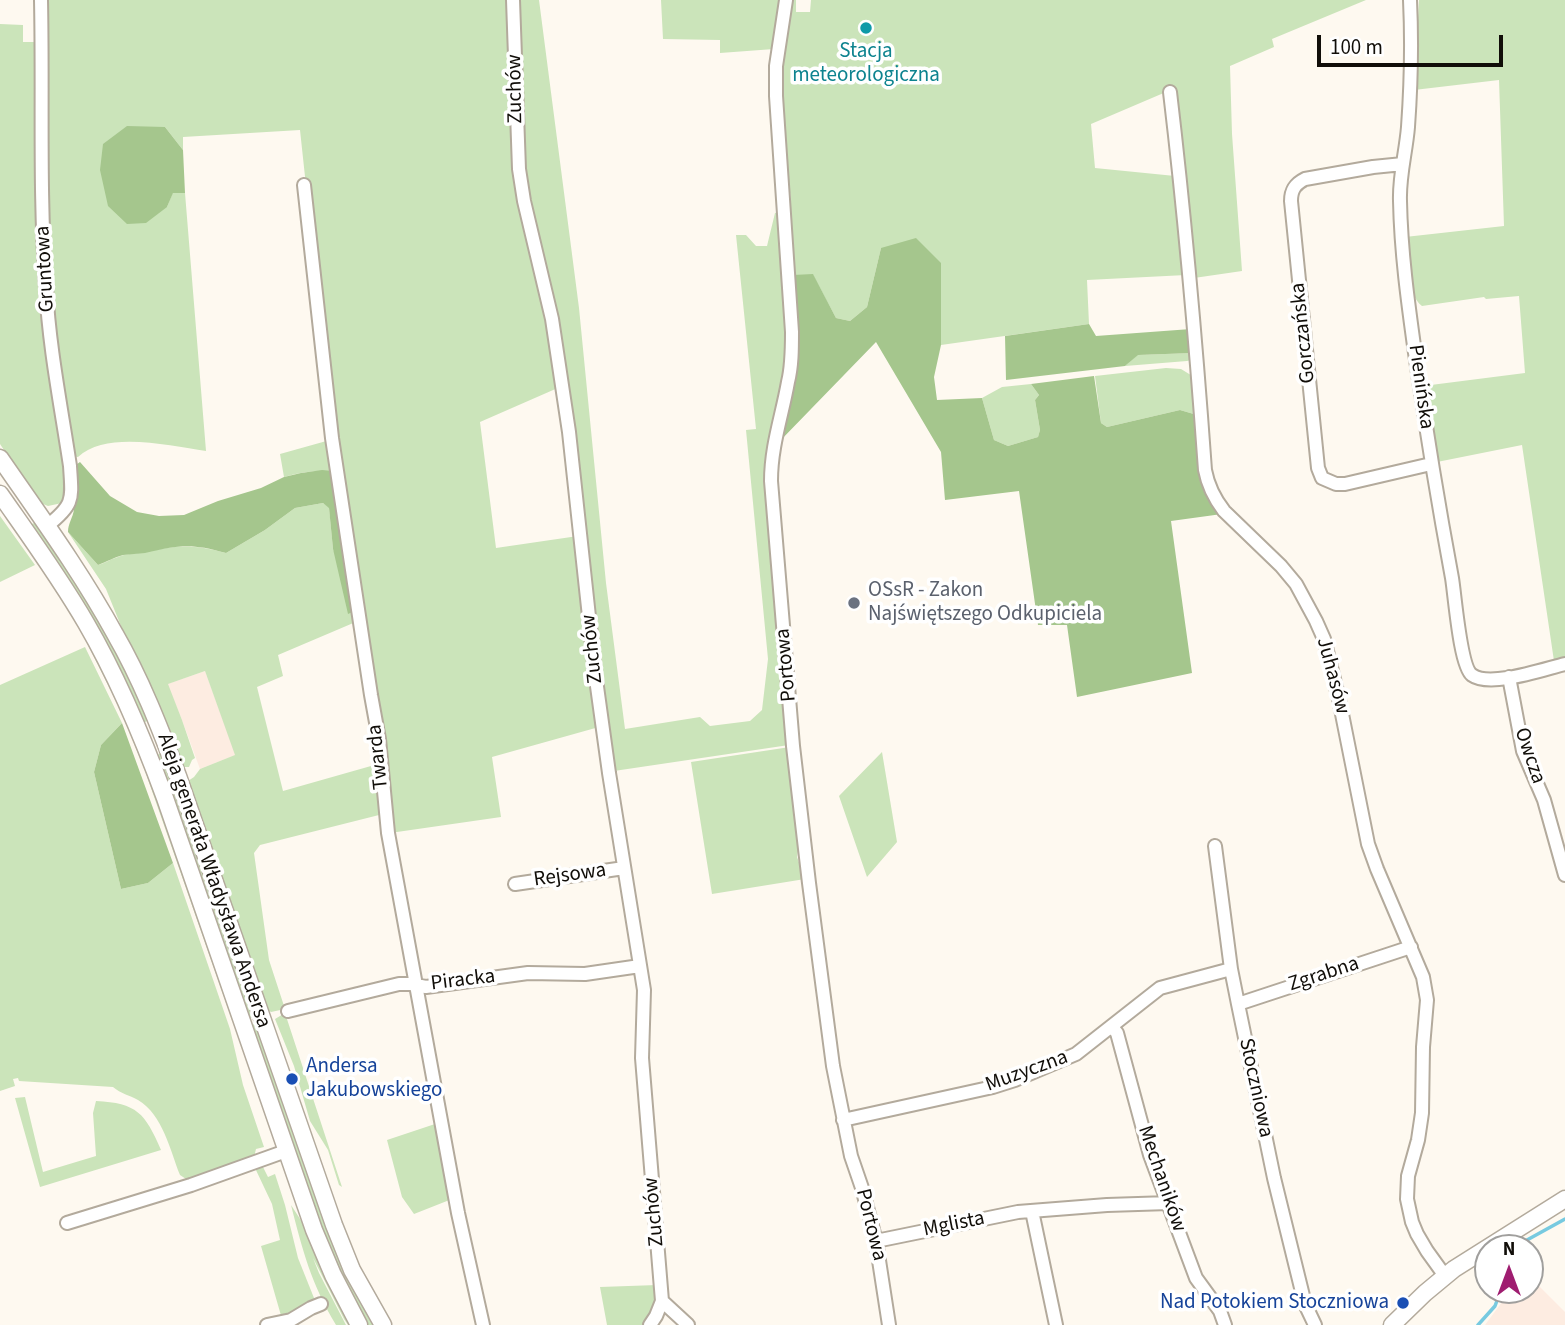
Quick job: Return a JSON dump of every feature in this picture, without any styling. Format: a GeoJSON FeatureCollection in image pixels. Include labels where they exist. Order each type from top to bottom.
{"type":"FeatureCollection","features":[{"type":"Feature","properties":{"kind":"main road","name":"Aleja generała Władysława Andersa"},"geometry":{"type":"LineString","coordinates":[[0,458],[78,572],[116,634],[141,684],[161,730],[334,1225],[352,1270],[383,1325]]}},
{"type":"Feature","properties":{"kind":"main road","name":"Aleja generała Władysława Andersa"},"geometry":{"type":"LineString","coordinates":[[0,494],[87,624],[142,737],[314,1230],[359,1325]]}},
{"type":"Feature","properties":{"kind":"main road"},"geometry":{"type":"LineString","coordinates":[[1392,1325],[1462,1263],[1565,1199]]}},
{"type":"Feature","properties":{"kind":"street","name":"Gruntowa"},"geometry":{"type":"LineString","coordinates":[[41,0],[41,172],[46,289],[71,487],[68,507],[47,526]]}},
{"type":"Feature","properties":{"kind":"street","name":"Zuchów"},"geometry":{"type":"LineString","coordinates":[[513,0],[519,169],[552,319],[571,442],[595,673],[644,990],[642,1058],[662,1301]]}},
{"type":"Feature","properties":{"kind":"street","name":"Portowa"},"geometry":{"type":"LineString","coordinates":[[786,0],[776,66],[776,96],[792,354],[789,382],[771,461],[771,481],[793,746],[833,1066],[850,1156],[867,1203],[876,1241],[889,1325]]}},
{"type":"Feature","properties":{"kind":"street","name":"Pienińska"},"geometry":{"type":"LineString","coordinates":[[1410,0],[1410,89],[1399,198],[1401,232],[1409,312],[1431,464],[1466,666],[1474,676],[1494,680],[1565,664]]}},
{"type":"Feature","properties":{"kind":"street","name":"Juhasów"},"geometry":{"type":"LineString","coordinates":[[1170,92],[1184,207],[1207,482],[1224,511],[1289,574],[1307,602],[1324,639],[1368,844],[1423,977],[1427,1000],[1421,1126],[1408,1176],[1407,1199],[1417,1234],[1446,1276]]}},
{"type":"Feature","properties":{"kind":"street","name":"Gorczańska"},"geometry":{"type":"LineString","coordinates":[[1403,164],[1305,179],[1296,184],[1291,201],[1297,270],[1318,468],[1322,478],[1336,484],[1345,484],[1431,464]]}},
{"type":"Feature","properties":{"kind":"street","name":"Twarda"},"geometry":{"type":"LineString","coordinates":[[303,185],[332,438],[379,739],[388,833],[458,1213],[483,1325]]}},
{"type":"Feature","properties":{"kind":"street","name":"Owcza"},"geometry":{"type":"LineString","coordinates":[[1509,677],[1523,751],[1544,800],[1565,875]]}},
{"type":"Feature","properties":{"kind":"street","name":"Stoczniowa"},"geometry":{"type":"LineString","coordinates":[[1215,846],[1231,969],[1274,1178],[1305,1304],[1315,1325]]}},
{"type":"Feature","properties":{"kind":"street","name":"Rejsowa"},"geometry":{"type":"LineString","coordinates":[[515,884],[624,868]]}},
{"type":"Feature","properties":{"kind":"street","name":"Zgrabna"},"geometry":{"type":"LineString","coordinates":[[1238,1004],[1411,947]]}},
{"type":"Feature","properties":{"kind":"street","name":"Piracka"},"geometry":{"type":"LineString","coordinates":[[288,1011],[399,984],[426,987],[528,973],[585,974],[640,966]]}},
{"type":"Feature","properties":{"kind":"street","name":"Muzyczna"},"geometry":{"type":"LineString","coordinates":[[843,1120],[1015,1080],[1076,1054],[1160,988],[1231,969]]}},
{"type":"Feature","properties":{"kind":"street","name":"Mechaników"},"geometry":{"type":"LineString","coordinates":[[1112,1027],[1117,1033],[1150,1155],[1196,1278],[1220,1311],[1225,1325]]}},
{"type":"Feature","properties":{"kind":"street"},"geometry":{"type":"LineString","coordinates":[[67,1223],[191,1185],[286,1151]]}},
{"type":"Feature","properties":{"kind":"street","name":"Mglista"},"geometry":{"type":"LineString","coordinates":[[876,1241],[1018,1212],[1169,1203]]}},
{"type":"Feature","properties":{"kind":"street"},"geometry":{"type":"LineString","coordinates":[[1032,1211],[1056,1325]]}},
{"type":"Feature","properties":{"kind":"street"},"geometry":{"type":"LineString","coordinates":[[650,1325],[662,1301],[688,1325]]}},
{"type":"Feature","properties":{"kind":"street"},"geometry":{"type":"LineString","coordinates":[[267,1325],[290,1320],[321,1304]]}},
{"type":"Feature","properties":{"kind":"shaded area"},"geometry":{"type":"Polygon","coordinates":[[[205,671],[236,755],[200,769],[167,684],[205,671]]]}},
{"type":"Feature","properties":{"kind":"shaded area"},"geometry":{"type":"Polygon","coordinates":[[[1544,1291],[1565,1312],[1565,1325],[1485,1325],[1501,1304],[1544,1304],[1544,1291]]]}},
{"type":"Feature","properties":{"kind":"green space"},"geometry":{"type":"Polygon","coordinates":[[[43,0],[509,0],[533,255],[560,387],[480,422],[496,548],[578,536],[599,727],[492,757],[501,817],[390,833],[316,279],[300,130],[183,137],[183,150],[165,127],[167,207],[173,192],[185,193],[206,451],[122,442],[105,444],[78,457],[72,456],[48,287],[43,0]]]}},
{"type":"Feature","properties":{"kind":"green space"},"geometry":{"type":"Polygon","coordinates":[[[516,0],[539,0],[579,308],[606,583],[625,729],[700,717],[710,726],[750,721],[762,710],[768,659],[746,430],[756,429],[736,235],[746,235],[756,246],[767,246],[775,213],[780,212],[788,332],[784,382],[770,439],[789,745],[614,771],[610,737],[606,733],[584,537],[527,200],[516,0]]]}},
{"type":"Feature","properties":{"kind":"green space"},"geometry":{"type":"Polygon","coordinates":[[[661,0],[782,0],[774,49],[720,53],[720,40],[663,39],[661,0]]]}},
{"type":"Feature","properties":{"kind":"green space"},"geometry":{"type":"Polygon","coordinates":[[[792,0],[796,0],[796,12],[810,12],[811,0],[1366,0],[1272,39],[1274,47],[1230,66],[1242,271],[1194,278],[1166,92],[1091,124],[1095,168],[1175,176],[1186,275],[1087,280],[1089,324],[941,345],[941,264],[881,248],[867,307],[850,321],[836,318],[813,275],[793,275],[788,205],[791,200],[783,138],[781,66],[792,0]]]}},
{"type":"Feature","properties":{"kind":"green space"},"geometry":{"type":"Polygon","coordinates":[[[1419,0],[1565,0],[1565,659],[1554,661],[1522,445],[1437,462],[1423,386],[1525,373],[1519,296],[1484,297],[1422,306],[1410,284],[1405,237],[1504,226],[1499,80],[1414,90],[1419,0]]]}},
{"type":"Feature","properties":{"kind":"green space"},"geometry":{"type":"Polygon","coordinates":[[[0,24],[23,25],[23,42],[39,42],[38,196],[67,480],[62,503],[48,506],[35,497],[0,444],[0,24]]]}},
{"type":"Feature","properties":{"kind":"green space"},"geometry":{"type":"Polygon","coordinates":[[[127,126],[165,127],[183,150],[185,193],[173,193],[167,207],[146,223],[127,224],[108,206],[100,170],[103,144],[127,126]]]}},
{"type":"Feature","properties":{"kind":"green space"},"geometry":{"type":"Polygon","coordinates":[[[916,238],[941,263],[941,345],[934,377],[937,400],[982,398],[994,440],[1008,446],[1038,437],[1040,430],[1035,400],[1039,395],[1031,384],[1094,376],[1101,423],[1107,427],[1180,410],[1197,415],[1222,514],[1171,521],[1192,673],[1077,697],[1067,625],[1038,625],[1019,491],[945,500],[941,452],[876,342],[778,443],[787,409],[793,275],[813,274],[836,318],[850,321],[867,307],[881,248],[916,238]]]}},
{"type":"Feature","properties":{"kind":"green space"},"geometry":{"type":"Polygon","coordinates":[[[1089,324],[1096,336],[1191,329],[1193,353],[1138,355],[1125,366],[1006,380],[1005,336],[1089,324]]]}},
{"type":"Feature","properties":{"kind":"green space"},"geometry":{"type":"Polygon","coordinates":[[[1193,353],[1191,360],[1187,361],[1125,366],[1137,355],[1193,353]]]}},
{"type":"Feature","properties":{"kind":"green space"},"geometry":{"type":"Polygon","coordinates":[[[1166,368],[1181,369],[1194,377],[1197,415],[1180,410],[1107,427],[1101,423],[1095,376],[1166,368]]]}},
{"type":"Feature","properties":{"kind":"green space"},"geometry":{"type":"Polygon","coordinates":[[[1031,384],[1039,395],[1035,400],[1040,430],[1038,437],[1008,446],[994,440],[982,398],[1002,387],[1031,384]]]}},
{"type":"Feature","properties":{"kind":"green space"},"geometry":{"type":"Polygon","coordinates":[[[330,440],[335,471],[284,477],[280,454],[330,440]]]}},
{"type":"Feature","properties":{"kind":"green space"},"geometry":{"type":"Polygon","coordinates":[[[80,462],[110,496],[137,512],[159,516],[184,515],[261,488],[284,477],[322,470],[335,471],[357,610],[348,614],[333,549],[329,508],[323,503],[295,508],[226,553],[194,546],[176,547],[123,555],[98,565],[68,532],[75,498],[73,467],[80,462]]]}},
{"type":"Feature","properties":{"kind":"green space"},"geometry":{"type":"Polygon","coordinates":[[[323,503],[329,507],[333,549],[357,610],[358,621],[278,655],[283,676],[257,687],[283,791],[378,764],[383,814],[260,845],[254,853],[269,960],[285,1009],[271,1012],[268,1010],[188,781],[200,769],[235,755],[205,671],[168,684],[195,758],[189,767],[184,767],[106,589],[68,532],[98,565],[125,555],[176,547],[204,548],[226,553],[295,508],[323,503]]]}},
{"type":"Feature","properties":{"kind":"green space"},"geometry":{"type":"Polygon","coordinates":[[[0,516],[35,565],[0,582],[0,516]]]}},
{"type":"Feature","properties":{"kind":"green space"},"geometry":{"type":"Polygon","coordinates":[[[35,523],[110,642],[148,718],[146,722],[143,721],[118,665],[31,526],[35,523]]]}},
{"type":"Feature","properties":{"kind":"green space"},"geometry":{"type":"Polygon","coordinates":[[[81,631],[110,683],[146,767],[233,1020],[144,768],[120,709],[81,631]]]}},
{"type":"Feature","properties":{"kind":"green space"},"geometry":{"type":"Polygon","coordinates":[[[85,647],[122,723],[101,745],[94,772],[121,889],[148,883],[173,863],[230,1029],[243,1085],[264,1147],[256,1149],[256,1157],[186,1179],[180,1175],[165,1134],[154,1115],[138,1100],[113,1087],[19,1081],[18,1078],[13,1079],[15,1086],[0,1091],[0,685],[85,647]]]}},
{"type":"Feature","properties":{"kind":"green space"},"geometry":{"type":"Polygon","coordinates":[[[122,723],[173,863],[148,883],[121,889],[94,772],[101,745],[122,723]]]}},
{"type":"Feature","properties":{"kind":"green space"},"geometry":{"type":"Polygon","coordinates":[[[790,747],[799,845],[797,857],[805,879],[712,894],[691,762],[790,747]]]}},
{"type":"Feature","properties":{"kind":"green space"},"geometry":{"type":"Polygon","coordinates":[[[882,752],[897,842],[867,877],[839,796],[882,752]]]}},
{"type":"Feature","properties":{"kind":"green space"},"geometry":{"type":"Polygon","coordinates":[[[160,753],[252,1018],[248,1018],[157,756],[160,753]]]}},
{"type":"Feature","properties":{"kind":"green space"},"geometry":{"type":"Polygon","coordinates":[[[285,1013],[342,1187],[328,1150],[310,1121],[294,1066],[275,1019],[285,1013]]]}},
{"type":"Feature","properties":{"kind":"green space"},"geometry":{"type":"Polygon","coordinates":[[[257,1023],[375,1325],[368,1325],[329,1250],[250,1025],[257,1023]]]}},
{"type":"Feature","properties":{"kind":"green space"},"geometry":{"type":"Polygon","coordinates":[[[25,1097],[43,1172],[96,1156],[93,1113],[96,1101],[121,1104],[138,1112],[150,1127],[161,1150],[40,1187],[15,1098],[25,1097]]]}},
{"type":"Feature","properties":{"kind":"green space"},"geometry":{"type":"Polygon","coordinates":[[[435,1124],[452,1199],[414,1214],[402,1197],[387,1140],[435,1124]]]}},
{"type":"Feature","properties":{"kind":"green space"},"geometry":{"type":"Polygon","coordinates":[[[260,1166],[268,1177],[275,1174],[298,1258],[316,1303],[282,1319],[261,1246],[280,1240],[272,1204],[255,1168],[260,1166]]]}},
{"type":"Feature","properties":{"kind":"green space"},"geometry":{"type":"Polygon","coordinates":[[[291,1205],[304,1225],[322,1271],[351,1325],[344,1319],[313,1258],[346,1325],[336,1325],[327,1310],[309,1267],[291,1205]]]}},
{"type":"Feature","properties":{"kind":"green space"},"geometry":{"type":"Polygon","coordinates":[[[657,1285],[658,1300],[645,1325],[607,1325],[600,1287],[657,1285]]]}},
{"type":"Feature","properties":{"kind":"waterway"},"geometry":{"type":"LineString","coordinates":[[1538,1234],[1565,1219]]}},
{"type":"Feature","properties":{"kind":"waterway"},"geometry":{"type":"LineString","coordinates":[[1478,1325],[1496,1304]]}},
{"type":"Feature","properties":{"kind":"place","name":"Stacja meteorologiczna"},"geometry":{"type":"Point","coordinates":[866,28]}},
{"type":"Feature","properties":{"kind":"place","name":"OSsR - Zakon Najświętszego Odkupiciela"},"geometry":{"type":"Point","coordinates":[854,603]}},
{"type":"Feature","properties":{"kind":"place","name":"Andersa Jakubowskiego"},"geometry":{"type":"Point","coordinates":[292,1079]}},
{"type":"Feature","properties":{"kind":"place","name":"Nad Potokiem Stoczniowa"},"geometry":{"type":"Point","coordinates":[1403,1303]}}]}
